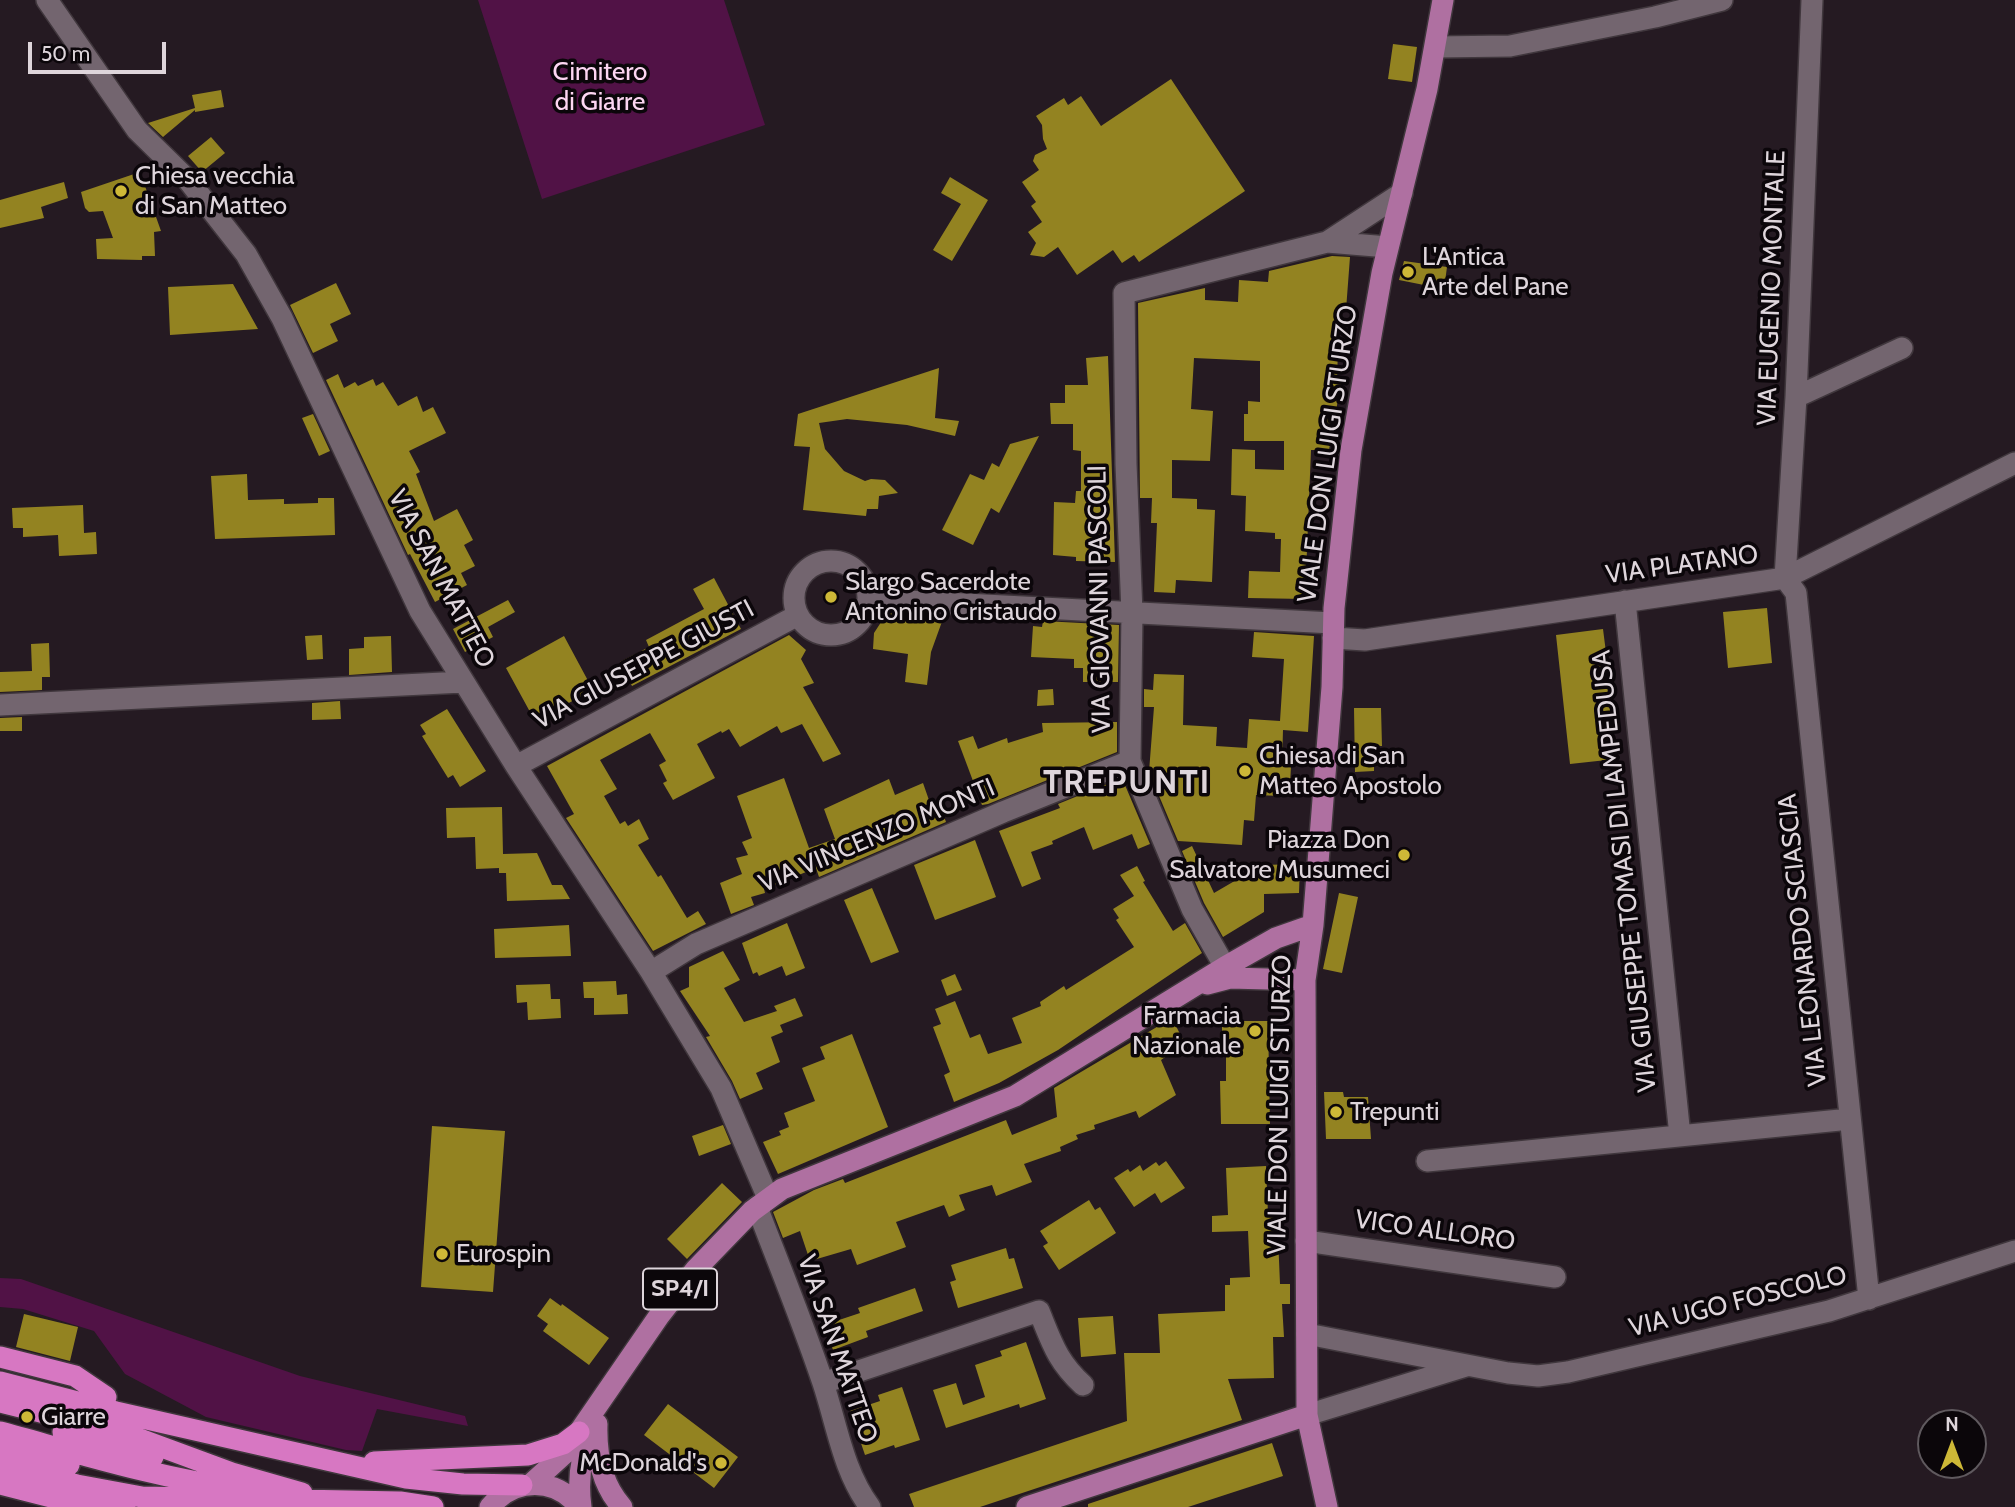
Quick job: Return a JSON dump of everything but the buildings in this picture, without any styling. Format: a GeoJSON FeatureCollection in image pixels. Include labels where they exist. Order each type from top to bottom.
{"type":"FeatureCollection","features":[{"type":"Feature","properties":{"kind":"highway"},"geometry":{"type":"LineString","coordinates":[[0,1357],[75,1376],[106,1397]]}},
{"type":"Feature","properties":{"kind":"highway"},"geometry":{"type":"LineString","coordinates":[[0,1369],[106,1397],[180,1426]]}},
{"type":"Feature","properties":{"kind":"highway"},"geometry":{"type":"LineString","coordinates":[[0,1382],[407,1478],[477,1485],[526,1485]]}},
{"type":"Feature","properties":{"kind":"highway"},"geometry":{"type":"LineString","coordinates":[[0,1402],[121,1432],[232,1473],[350,1507]]}},
{"type":"Feature","properties":{"kind":"highway"},"geometry":{"type":"LineString","coordinates":[[0,1415],[151,1457],[232,1473]]}},
{"type":"Feature","properties":{"kind":"highway"},"geometry":{"type":"LineString","coordinates":[[0,1432],[214,1486]]}},
{"type":"Feature","properties":{"kind":"highway"},"geometry":{"type":"LineString","coordinates":[[334,1462],[389,1463],[528,1455],[563,1444],[579,1432]]}},
{"type":"Feature","properties":{"kind":"highway"},"geometry":{"type":"LineString","coordinates":[[0,1449],[134,1481],[214,1486],[327,1501]]}},
{"type":"Feature","properties":{"kind":"highway"},"geometry":{"type":"LineString","coordinates":[[0,1466],[77,1485],[142,1497],[400,1502],[433,1507]]}},
{"type":"Feature","properties":{"kind":"highway"},"geometry":{"type":"LineString","coordinates":[[0,1484],[59,1499],[125,1507]]}},
{"type":"Feature","properties":{"kind":"highway"},"geometry":{"type":"LineString","coordinates":[[159,1507],[234,1500]]}},
{"type":"Feature","properties":{"kind":"main road","name":"VIALE DON LUIGI STURZO"},"geometry":{"type":"LineString","coordinates":[[1327,1507],[1307,1415],[1305,980],[1313,925],[1332,687],[1333,631],[1341,526],[1351,450],[1388,247],[1436,47],[1443,0]]}},
{"type":"Feature","properties":{"kind":"main road"},"geometry":{"type":"LineString","coordinates":[[763,1202],[782,1189],[1015,1096],[1225,967],[1276,938],[1313,925]]}},
{"type":"Feature","properties":{"kind":"main road"},"geometry":{"type":"LineString","coordinates":[[1198,986],[1230,978],[1305,980]]}},
{"type":"Feature","properties":{"kind":"main road","name":"SP4/I"},"geometry":{"type":"LineString","coordinates":[[614,1382],[659,1316],[696,1269],[763,1202]]}},
{"type":"Feature","properties":{"kind":"main road"},"geometry":{"type":"LineString","coordinates":[[580,1507],[581,1460],[614,1382]]}},
{"type":"Feature","properties":{"kind":"main road"},"geometry":{"type":"LineString","coordinates":[[490,1507],[501,1495],[526,1485],[558,1461],[614,1382]]}},
{"type":"Feature","properties":{"kind":"main road"},"geometry":{"type":"LineString","coordinates":[[1027,1507],[1307,1415]]}},
{"type":"Feature","properties":{"kind":"main road"},"geometry":{"type":"LineString","coordinates":[[598,1417],[597,1451],[603,1475],[610,1491],[622,1507]]}},
{"type":"Feature","properties":{"kind":"main road"},"geometry":{"type":"LineString","coordinates":[[526,1485],[546,1485],[560,1490],[580,1507]]}},
{"type":"Feature","properties":{"kind":"street","name":"VIA SAN MATTEO"},"geometry":{"type":"LineString","coordinates":[[47,0],[137,130],[188,180],[246,254],[282,318],[420,611],[516,766],[652,972],[721,1088],[763,1202],[823,1383],[845,1460],[860,1493],[870,1507]]}},
{"type":"Feature","properties":{"kind":"street"},"geometry":{"type":"LineString","coordinates":[[1436,47],[1510,46],[1655,17],[1722,0]]}},
{"type":"Feature","properties":{"kind":"street","name":"VIA EUGENIO MONTALE"},"geometry":{"type":"LineString","coordinates":[[1785,578],[1796,397],[1812,0]]}},
{"type":"Feature","properties":{"kind":"street"},"geometry":{"type":"LineString","coordinates":[[1327,242],[1402,193]]}},
{"type":"Feature","properties":{"kind":"street"},"geometry":{"type":"LineString","coordinates":[[1327,242],[1388,247]]}},
{"type":"Feature","properties":{"kind":"street","name":"VIA GIOVANNI PASCOLI"},"geometry":{"type":"LineString","coordinates":[[1225,967],[1192,909],[1129,761],[1132,613],[1126,464],[1124,293],[1327,242]]}},
{"type":"Feature","properties":{"kind":"street"},"geometry":{"type":"LineString","coordinates":[[1796,397],[1902,348]]}},
{"type":"Feature","properties":{"kind":"street","name":"VIA PLATANO"},"geometry":{"type":"LineString","coordinates":[[1333,631],[1365,640],[1785,578],[2015,463]]}},
{"type":"Feature","properties":{"kind":"street"},"geometry":{"type":"LineString","coordinates":[[832,561],[851,566],[864,581],[867,609],[857,625],[839,634],[830,635],[811,629],[798,615],[794,597],[796,586],[806,571],[823,562],[832,561]]}},
{"type":"Feature","properties":{"kind":"street","name":"VIA LEONARDO SCIASCIA"},"geometry":{"type":"LineString","coordinates":[[1785,578],[1796,593],[1869,1299]]}},
{"type":"Feature","properties":{"kind":"street"},"geometry":{"type":"LineString","coordinates":[[868,599],[1132,613],[1333,631]]}},
{"type":"Feature","properties":{"kind":"street","name":"VIA GIUSEPPE TOMASI DI LAMPEDUSA"},"geometry":{"type":"LineString","coordinates":[[1625,601],[1680,1136]]}},
{"type":"Feature","properties":{"kind":"street","name":"VIA GIUSEPPE GIUSTI"},"geometry":{"type":"LineString","coordinates":[[516,766],[798,615]]}},
{"type":"Feature","properties":{"kind":"street"},"geometry":{"type":"LineString","coordinates":[[0,705],[463,682]]}},
{"type":"Feature","properties":{"kind":"street","name":"VIA VINCENZO MONTI"},"geometry":{"type":"LineString","coordinates":[[652,972],[709,939],[1003,812],[1129,761]]}},
{"type":"Feature","properties":{"kind":"street"},"geometry":{"type":"LineString","coordinates":[[1427,1161],[1850,1119]]}},
{"type":"Feature","properties":{"kind":"street","name":"VICO ALLORO"},"geometry":{"type":"LineString","coordinates":[[1306,1241],[1555,1277]]}},
{"type":"Feature","properties":{"kind":"street","name":"VIA UGO FOSCOLO"},"geometry":{"type":"LineString","coordinates":[[1307,1334],[1508,1373],[1538,1376],[1568,1372],[1829,1311],[2015,1251]]}},
{"type":"Feature","properties":{"kind":"street"},"geometry":{"type":"LineString","coordinates":[[823,1383],[1039,1311],[1056,1354],[1066,1370],[1083,1385]]}},
{"type":"Feature","properties":{"kind":"street"},"geometry":{"type":"LineString","coordinates":[[1307,1415],[1469,1365]]}},
{"type":"Feature","properties":{"kind":"green space","name":"Cimitero di Giarre"},"geometry":{"type":"Polygon","coordinates":[[[478,0],[724,0],[765,125],[542,199],[478,0]]]}},
{"type":"Feature","properties":{"kind":"green space"},"geometry":{"type":"Polygon","coordinates":[[[0,1278],[21,1279],[300,1376],[465,1416],[468,1426],[377,1409],[362,1451],[346,1450],[206,1417],[125,1374],[94,1331],[23,1309],[0,1307],[0,1278]]]}},
{"type":"Feature","properties":{"kind":"place","name":"Chiesa vecchia di San Matteo"},"geometry":{"type":"Point","coordinates":[121,191]}},
{"type":"Feature","properties":{"kind":"place","name":"L'Antica Arte del Pane"},"geometry":{"type":"Point","coordinates":[1408,272]}},
{"type":"Feature","properties":{"kind":"place","name":"Slargo Sacerdote Antonino Cristaudo"},"geometry":{"type":"Point","coordinates":[831,597]}},
{"type":"Feature","properties":{"kind":"place","name":"Chiesa di San Matteo Apostolo"},"geometry":{"type":"Point","coordinates":[1245,771]}},
{"type":"Feature","properties":{"kind":"place","name":"Piazza Don Salvatore Musumeci"},"geometry":{"type":"Point","coordinates":[1404,855]}},
{"type":"Feature","properties":{"kind":"place","name":"Farmacia Nazionale"},"geometry":{"type":"Point","coordinates":[1255,1031]}},
{"type":"Feature","properties":{"kind":"place","name":"Trepunti"},"geometry":{"type":"Point","coordinates":[1336,1112]}},
{"type":"Feature","properties":{"kind":"place","name":"Eurospin"},"geometry":{"type":"Point","coordinates":[442,1254]}},
{"type":"Feature","properties":{"kind":"place","name":"Giarre"},"geometry":{"type":"Point","coordinates":[27,1417]}},
{"type":"Feature","properties":{"kind":"place","name":"McDonald's"},"geometry":{"type":"Point","coordinates":[721,1463]}},
{"type":"Feature","properties":{"kind":"district","name":"TREPUNTI"},"geometry":{"type":"Point","coordinates":[1127,783]}}]}
